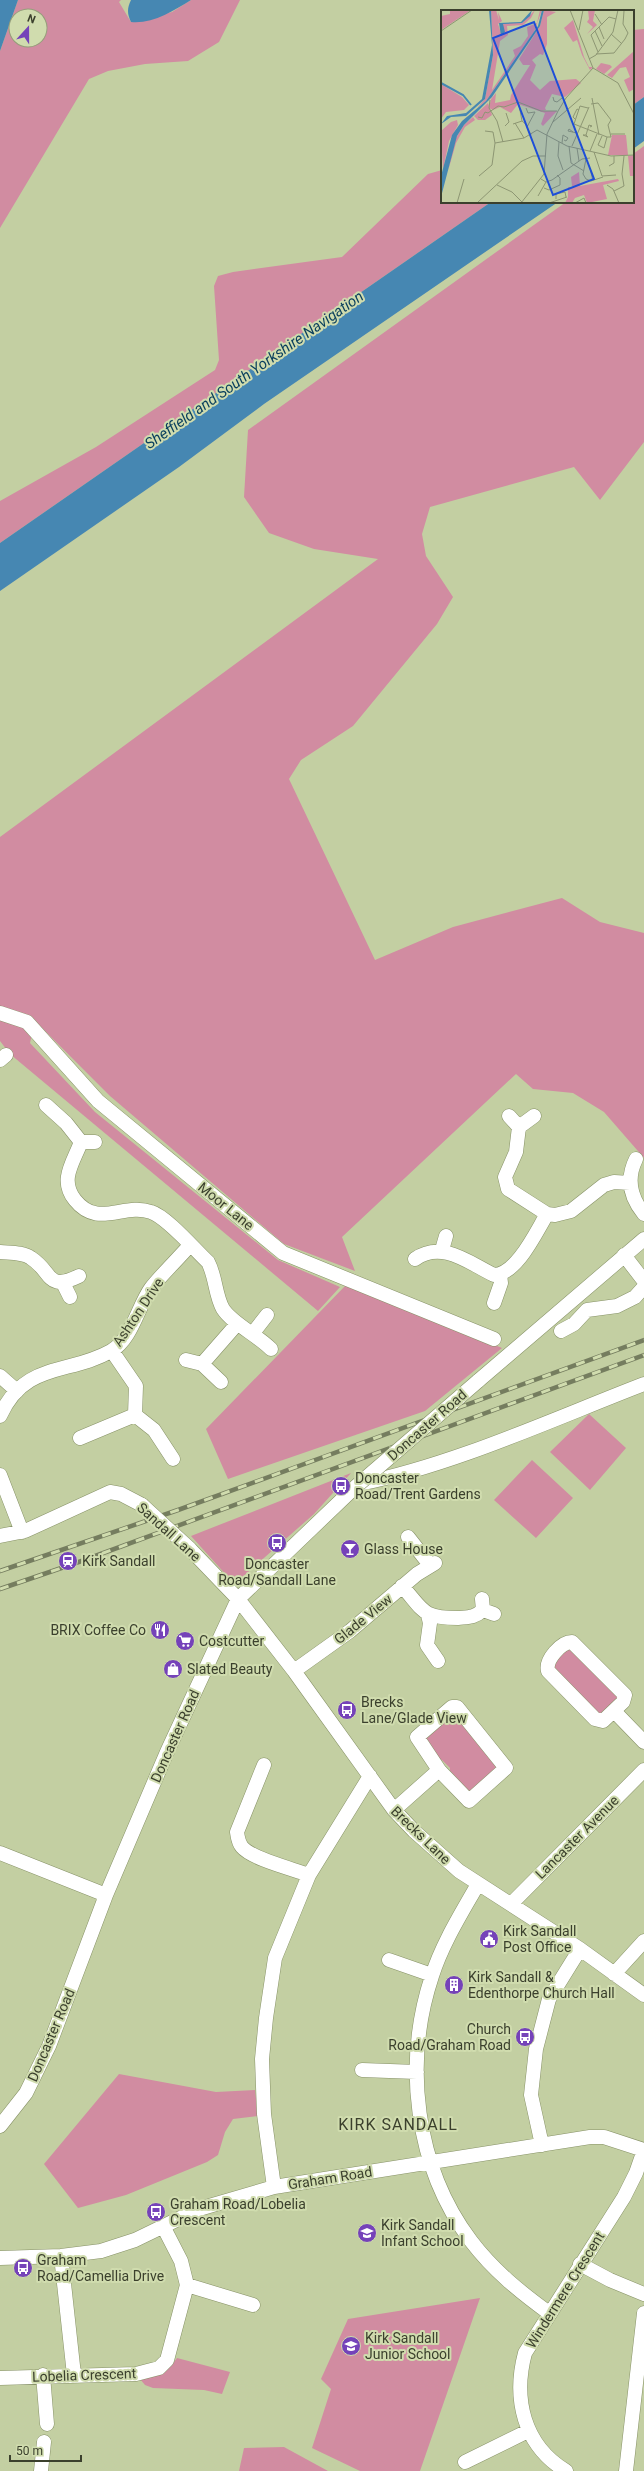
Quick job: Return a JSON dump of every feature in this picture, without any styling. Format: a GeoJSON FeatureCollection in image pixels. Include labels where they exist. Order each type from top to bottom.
{"type":"FeatureCollection","features":[{"type":"Feature","properties":{"kind":"street","name":"Moor Lane"},"geometry":{"type":"LineString","coordinates":[[0,1013],[27,1022],[98,1101],[283,1253],[494,1339]]}},
{"type":"Feature","properties":{"kind":"street"},"geometry":{"type":"LineString","coordinates":[[46,1105],[88,1142],[67,1178],[67,1187],[83,1210],[90,1213],[116,1214],[141,1209],[153,1212],[208,1262],[213,1271],[218,1299],[228,1316],[237,1324],[254,1333],[271,1349]]}},
{"type":"Feature","properties":{"kind":"street"},"geometry":{"type":"LineString","coordinates":[[509,1116],[520,1126]]}},
{"type":"Feature","properties":{"kind":"street"},"geometry":{"type":"LineString","coordinates":[[534,1116],[520,1126],[516,1152],[505,1177],[508,1189],[547,1214],[562,1215],[571,1211],[596,1189],[604,1185],[614,1182],[630,1183]]}},
{"type":"Feature","properties":{"kind":"street"},"geometry":{"type":"LineString","coordinates":[[636,1159],[632,1168],[630,1183],[632,1194],[644,1214]]}},
{"type":"Feature","properties":{"kind":"street"},"geometry":{"type":"LineString","coordinates":[[415,1259],[432,1251],[442,1250],[494,1275],[500,1275],[507,1272],[515,1264],[547,1214]]}},
{"type":"Feature","properties":{"kind":"street"},"geometry":{"type":"LineString","coordinates":[[442,1250],[446,1236]]}},
{"type":"Feature","properties":{"kind":"street","name":"Doncaster Road"},"geometry":{"type":"LineString","coordinates":[[0,2126],[26,2093],[49,2046],[106,1895],[167,1752],[238,1598],[356,1486],[624,1254],[644,1239]]}},
{"type":"Feature","properties":{"kind":"street","name":"Ashton Drive"},"geometry":{"type":"LineString","coordinates":[[0,1416],[17,1391],[48,1371],[112,1351],[129,1331],[142,1303],[152,1287],[190,1245]]}},
{"type":"Feature","properties":{"kind":"street"},"geometry":{"type":"LineString","coordinates":[[0,1252],[30,1257],[50,1278],[64,1283],[79,1276]]}},
{"type":"Feature","properties":{"kind":"street"},"geometry":{"type":"LineString","coordinates":[[624,1254],[644,1281]]}},
{"type":"Feature","properties":{"kind":"street"},"geometry":{"type":"LineString","coordinates":[[494,1303],[501,1283],[500,1275]]}},
{"type":"Feature","properties":{"kind":"street"},"geometry":{"type":"LineString","coordinates":[[64,1283],[70,1297]]}},
{"type":"Feature","properties":{"kind":"street"},"geometry":{"type":"LineString","coordinates":[[561,1331],[574,1324],[587,1310],[617,1306],[636,1297],[644,1287]]}},
{"type":"Feature","properties":{"kind":"street"},"geometry":{"type":"LineString","coordinates":[[254,1333],[267,1315]]}},
{"type":"Feature","properties":{"kind":"street"},"geometry":{"type":"LineString","coordinates":[[202,1364],[237,1324]]}},
{"type":"Feature","properties":{"kind":"street"},"geometry":{"type":"LineString","coordinates":[[112,1351],[136,1386],[135,1415]]}},
{"type":"Feature","properties":{"kind":"street"},"geometry":{"type":"LineString","coordinates":[[186,1360],[202,1364],[221,1382]]}},
{"type":"Feature","properties":{"kind":"street"},"geometry":{"type":"LineString","coordinates":[[0,1376],[17,1391]]}},
{"type":"Feature","properties":{"kind":"street"},"geometry":{"type":"LineString","coordinates":[[356,1486],[389,1478],[473,1450],[644,1384]]}},
{"type":"Feature","properties":{"kind":"street"},"geometry":{"type":"LineString","coordinates":[[80,1438],[135,1415]]}},
{"type":"Feature","properties":{"kind":"street"},"geometry":{"type":"LineString","coordinates":[[135,1415],[154,1430],[173,1459]]}},
{"type":"Feature","properties":{"kind":"street"},"geometry":{"type":"LineString","coordinates":[[0,1475],[22,1532]]}},
{"type":"Feature","properties":{"kind":"street","name":"Sandall Lane"},"geometry":{"type":"LineString","coordinates":[[0,1536],[22,1532],[110,1492],[121,1494],[142,1505],[189,1548],[238,1598]]}},
{"type":"Feature","properties":{"kind":"street","name":"Glade View"},"geometry":{"type":"LineString","coordinates":[[294,1671],[350,1631],[402,1586],[433,1564],[408,1537]]}},
{"type":"Feature","properties":{"kind":"street"},"geometry":{"type":"LineString","coordinates":[[402,1586],[428,1615],[436,1618],[473,1618],[486,1608]]}},
{"type":"Feature","properties":{"kind":"street","name":"Brecks Lane"},"geometry":{"type":"LineString","coordinates":[[238,1598],[294,1671],[394,1810],[439,1855],[478,1884],[580,1949],[644,1995]]}},
{"type":"Feature","properties":{"kind":"street"},"geometry":{"type":"LineString","coordinates":[[428,1615],[430,1623],[427,1645],[438,1661]]}},
{"type":"Feature","properties":{"kind":"street"},"geometry":{"type":"LineString","coordinates":[[572,1642],[623,1692],[625,1699],[614,1711],[599,1722],[548,1671],[547,1664],[549,1660],[565,1644],[572,1642]]}},
{"type":"Feature","properties":{"kind":"street"},"geometry":{"type":"LineString","coordinates":[[455,1706],[506,1768],[469,1800],[440,1770],[417,1737],[455,1706]]}},
{"type":"Feature","properties":{"kind":"street"},"geometry":{"type":"LineString","coordinates":[[614,1711],[644,1742]]}},
{"type":"Feature","properties":{"kind":"street"},"geometry":{"type":"LineString","coordinates":[[264,1765],[237,1832],[238,1841],[242,1848],[251,1854],[309,1874]]}},
{"type":"Feature","properties":{"kind":"street"},"geometry":{"type":"LineString","coordinates":[[394,1810],[440,1770]]}},
{"type":"Feature","properties":{"kind":"street","name":"Lancaster Avenue"},"geometry":{"type":"LineString","coordinates":[[511,1904],[644,1770]]}},
{"type":"Feature","properties":{"kind":"street"},"geometry":{"type":"LineString","coordinates":[[274,2188],[264,2114],[262,2059],[266,2018],[275,1958],[309,1874],[370,1776]]}},
{"type":"Feature","properties":{"kind":"street"},"geometry":{"type":"LineString","coordinates":[[0,1853],[106,1895]]}},
{"type":"Feature","properties":{"kind":"street"},"geometry":{"type":"LineString","coordinates":[[478,1884],[448,1939],[432,1975],[418,2033],[417,2072],[422,2131],[429,2162],[457,2219],[470,2241],[504,2279],[548,2313]]}},
{"type":"Feature","properties":{"kind":"street"},"geometry":{"type":"LineString","coordinates":[[614,1974],[644,1941]]}},
{"type":"Feature","properties":{"kind":"street"},"geometry":{"type":"LineString","coordinates":[[542,2145],[531,2095],[536,2049],[549,1999],[580,1949]]}},
{"type":"Feature","properties":{"kind":"street"},"geometry":{"type":"LineString","coordinates":[[389,1960],[432,1975]]}},
{"type":"Feature","properties":{"kind":"street"},"geometry":{"type":"LineString","coordinates":[[362,2070],[417,2072]]}},
{"type":"Feature","properties":{"kind":"street","name":"Graham Road"},"geometry":{"type":"LineString","coordinates":[[0,2258],[61,2256],[101,2251],[120,2246],[199,2209],[274,2188],[429,2162],[590,2137],[604,2137],[644,2150]]}},
{"type":"Feature","properties":{"kind":"street","name":"Windermere Crescent"},"geometry":{"type":"LineString","coordinates":[[566,2471],[548,2458],[528,2431],[519,2389],[520,2372],[525,2352],[548,2313],[624,2197],[636,2173],[644,2150]]}},
{"type":"Feature","properties":{"kind":"street","name":"Lobelia Crescent"},"geometry":{"type":"LineString","coordinates":[[0,2378],[43,2375],[136,2374],[158,2368],[168,2360],[187,2285],[181,2261],[163,2226]]}},
{"type":"Feature","properties":{"kind":"street"},"geometry":{"type":"LineString","coordinates":[[61,2256],[74,2375]]}},
{"type":"Feature","properties":{"kind":"street"},"geometry":{"type":"LineString","coordinates":[[580,2264],[610,2280],[644,2294]]}},
{"type":"Feature","properties":{"kind":"street"},"geometry":{"type":"LineString","coordinates":[[187,2285],[253,2305]]}},
{"type":"Feature","properties":{"kind":"street"},"geometry":{"type":"LineString","coordinates":[[626,2471],[644,2313]]}},
{"type":"Feature","properties":{"kind":"street"},"geometry":{"type":"LineString","coordinates":[[43,2375],[47,2424]]}},
{"type":"Feature","properties":{"kind":"street"},"geometry":{"type":"LineString","coordinates":[[465,2462],[528,2431]]}},
{"type":"Feature","properties":{"kind":"street"},"geometry":{"type":"LineString","coordinates":[[41,2471],[44,2442]]}},
{"type":"Feature","properties":{"kind":"shaded area"},"geometry":{"type":"Polygon","coordinates":[[[18,0],[121,0],[119,2],[131,22],[172,12],[191,0],[240,0],[219,42],[188,61],[145,64],[108,71],[89,79],[0,228],[0,51],[8,28],[8,48],[48,48],[48,8],[15,8],[18,0]]]}},
{"type":"Feature","properties":{"kind":"shaded area"},"geometry":{"type":"Polygon","coordinates":[[[644,29],[644,97],[634,104],[634,30],[644,29]]]}},
{"type":"Feature","properties":{"kind":"shaded area"},"geometry":{"type":"Polygon","coordinates":[[[644,146],[644,442],[600,500],[574,467],[430,507],[422,534],[426,556],[453,597],[437,624],[353,726],[301,760],[289,779],[375,960],[453,927],[562,898],[600,922],[644,933],[644,1158],[604,1112],[573,1093],[533,1089],[516,1074],[342,1237],[355,1271],[284,1244],[110,1096],[35,1021],[30,1043],[95,1112],[278,1260],[340,1287],[318,1311],[10,1054],[0,1041],[0,837],[378,559],[314,549],[269,533],[244,497],[248,430],[565,203],[634,203],[634,153],[644,146]]]}},
{"type":"Feature","properties":{"kind":"shaded area"},"geometry":{"type":"Polygon","coordinates":[[[441,170],[441,203],[490,203],[0,543],[0,501],[96,447],[215,370],[219,360],[214,286],[218,276],[233,272],[342,257],[428,174],[441,170]]]}},
{"type":"Feature","properties":{"kind":"shaded area"},"geometry":{"type":"Polygon","coordinates":[[[346,1285],[502,1348],[425,1411],[228,1479],[206,1429],[346,1285]]]}},
{"type":"Feature","properties":{"kind":"shaded area"},"geometry":{"type":"Polygon","coordinates":[[[589,1414],[626,1448],[590,1490],[550,1452],[589,1414]]]}},
{"type":"Feature","properties":{"kind":"shaded area"},"geometry":{"type":"Polygon","coordinates":[[[532,1460],[573,1498],[536,1538],[494,1500],[532,1460]]]}},
{"type":"Feature","properties":{"kind":"shaded area"},"geometry":{"type":"Polygon","coordinates":[[[351,1473],[314,1514],[240,1579],[228,1577],[191,1536],[351,1473]]]}},
{"type":"Feature","properties":{"kind":"shaded area"},"geometry":{"type":"Polygon","coordinates":[[[567,1647],[619,1697],[600,1715],[552,1670],[551,1663],[567,1647]]]}},
{"type":"Feature","properties":{"kind":"shaded area"},"geometry":{"type":"Polygon","coordinates":[[[450,1711],[458,1714],[499,1769],[474,1792],[466,1791],[450,1776],[450,1768],[442,1760],[436,1759],[423,1736],[450,1711]]]}},
{"type":"Feature","properties":{"kind":"shaded area"},"geometry":{"type":"Polygon","coordinates":[[[119,2074],[216,2092],[255,2090],[258,2116],[233,2119],[225,2132],[218,2155],[207,2162],[126,2195],[78,2208],[44,2164],[119,2074]]]}},
{"type":"Feature","properties":{"kind":"shaded area"},"geometry":{"type":"Polygon","coordinates":[[[480,2298],[420,2471],[360,2471],[312,2448],[331,2389],[321,2379],[348,2319],[480,2298]]]}},
{"type":"Feature","properties":{"kind":"shaded area"},"geometry":{"type":"Polygon","coordinates":[[[177,2358],[230,2372],[222,2394],[204,2390],[153,2388],[145,2385],[140,2379],[161,2373],[170,2367],[177,2358]]]}},
{"type":"Feature","properties":{"kind":"shaded area"},"geometry":{"type":"Polygon","coordinates":[[[284,2447],[328,2471],[239,2471],[244,2448],[284,2447]]]}},
{"type":"Feature","properties":{"kind":"water"},"geometry":{"type":"Polygon","coordinates":[[[0,0],[18,0],[15,8],[8,8],[8,28],[0,51],[0,0]]]}},
{"type":"Feature","properties":{"kind":"water"},"geometry":{"type":"Polygon","coordinates":[[[131,0],[191,0],[155,19],[131,22],[128,11],[131,0]]]}},
{"type":"Feature","properties":{"kind":"water"},"geometry":{"type":"Polygon","coordinates":[[[644,97],[644,141],[634,148],[634,104],[644,97]]]}},
{"type":"Feature","properties":{"kind":"water","name":"Sheffield and South Yorkshire Navigation"},"geometry":{"type":"Polygon","coordinates":[[[490,203],[557,203],[264,404],[179,467],[0,591],[0,543],[490,203]]]}},
{"type":"Feature","properties":{"kind":"railway"},"geometry":{"type":"LineString","coordinates":[[0,1571],[178,1510],[644,1340]]}},
{"type":"Feature","properties":{"kind":"railway"},"geometry":{"type":"LineString","coordinates":[[0,1589],[76,1563],[644,1355]]}},
{"type":"Feature","properties":{"kind":"place","name":"Doncaster Road/Trent Gardens"},"geometry":{"type":"Point","coordinates":[341,1486]}},
{"type":"Feature","properties":{"kind":"place","name":"Doncaster Road/Sandall Lane"},"geometry":{"type":"Point","coordinates":[277,1543]}},
{"type":"Feature","properties":{"kind":"place","name":"Glass House"},"geometry":{"type":"Point","coordinates":[350,1549]}},
{"type":"Feature","properties":{"kind":"place","name":"Kirk Sandall"},"geometry":{"type":"Point","coordinates":[68,1561]}},
{"type":"Feature","properties":{"kind":"place","name":"BRIX Coffee Co"},"geometry":{"type":"Point","coordinates":[160,1630]}},
{"type":"Feature","properties":{"kind":"place","name":"Costcutter"},"geometry":{"type":"Point","coordinates":[185,1641]}},
{"type":"Feature","properties":{"kind":"place","name":"Slated Beauty"},"geometry":{"type":"Point","coordinates":[173,1669]}},
{"type":"Feature","properties":{"kind":"place","name":"Brecks Lane/Glade View"},"geometry":{"type":"Point","coordinates":[347,1710]}},
{"type":"Feature","properties":{"kind":"place","name":"Kirk Sandall Post Office"},"geometry":{"type":"Point","coordinates":[489,1939]}},
{"type":"Feature","properties":{"kind":"place","name":"Kirk Sandall & Edenthorpe Church Hall"},"geometry":{"type":"Point","coordinates":[454,1985]}},
{"type":"Feature","properties":{"kind":"place","name":"Church Road/Graham Road"},"geometry":{"type":"Point","coordinates":[525,2037]}},
{"type":"Feature","properties":{"kind":"place","name":"Graham Road/Lobelia Crescent"},"geometry":{"type":"Point","coordinates":[156,2212]}},
{"type":"Feature","properties":{"kind":"place","name":"Kirk Sandall Infant School"},"geometry":{"type":"Point","coordinates":[367,2233]}},
{"type":"Feature","properties":{"kind":"place","name":"Graham Road/Camellia Drive"},"geometry":{"type":"Point","coordinates":[23,2268]}},
{"type":"Feature","properties":{"kind":"place","name":"Kirk Sandall Junior School"},"geometry":{"type":"Point","coordinates":[351,2346]}},
{"type":"Feature","properties":{"kind":"district","name":"KIRK SANDALL"},"geometry":{"type":"Point","coordinates":[398,2124]}}]}
